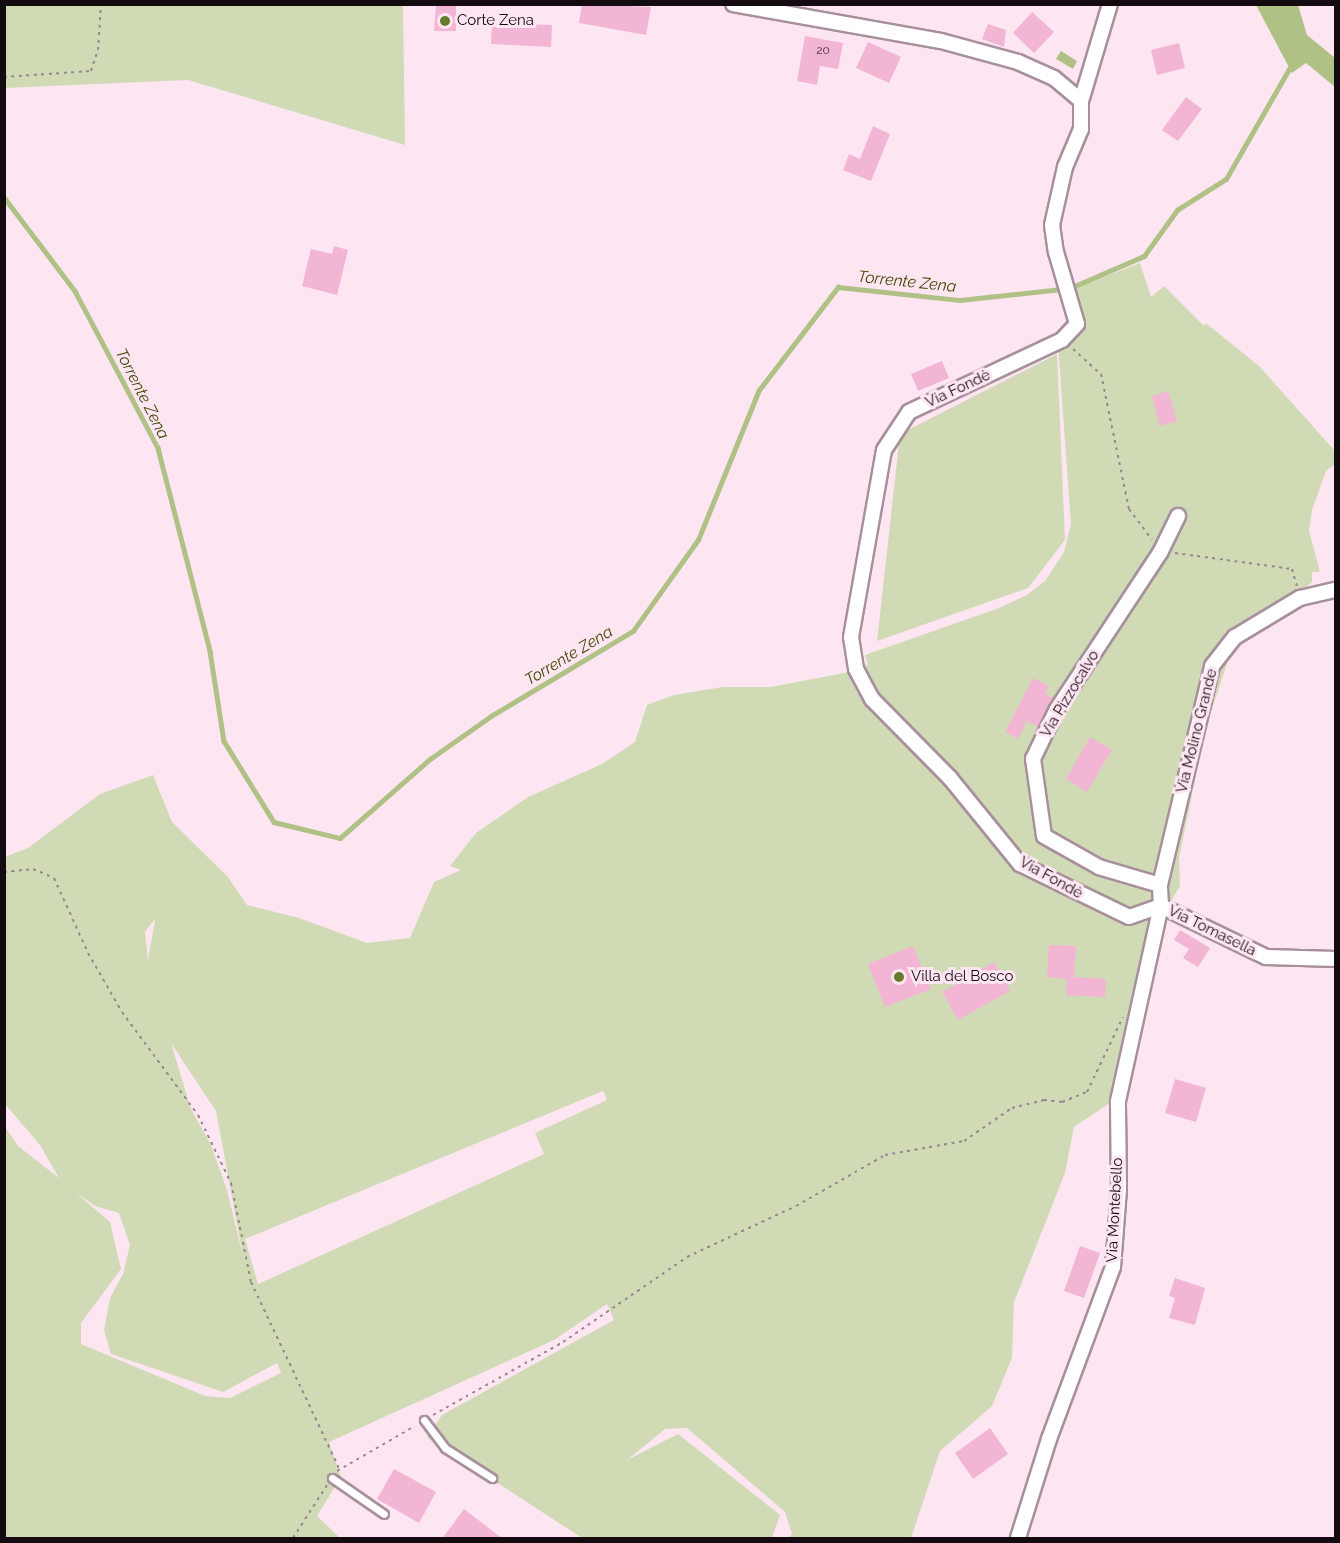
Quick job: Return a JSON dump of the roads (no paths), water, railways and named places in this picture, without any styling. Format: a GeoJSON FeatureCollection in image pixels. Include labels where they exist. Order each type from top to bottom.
{"type":"FeatureCollection","features":[{"type":"Feature","properties":{"kind":"street"},"geometry":{"type":"LineString","coordinates":[[733,4],[887,30],[985,53],[1054,78],[1081,100],[1110,4]]}},
{"type":"Feature","properties":{"kind":"street","name":"Via Fondè"},"geometry":{"type":"LineString","coordinates":[[1081,100],[1081,129],[1065,167],[1053,225],[1056,252],[1071,297],[1077,324],[1062,340],[909,412],[884,450],[851,637],[856,669],[872,699],[950,778],[1020,864],[1129,917],[1161,906]]}},
{"type":"Feature","properties":{"kind":"street","name":"Via Pizzocalvo"},"geometry":{"type":"LineString","coordinates":[[1160,885],[1099,867],[1044,836],[1033,759],[1057,709],[1161,551],[1178,516]]}},
{"type":"Feature","properties":{"kind":"street","name":"Via Molino Grande"},"geometry":{"type":"LineString","coordinates":[[1161,906],[1160,885],[1212,666],[1235,637],[1300,598],[1335,590]]}},
{"type":"Feature","properties":{"kind":"street","name":"Via Tomasella"},"geometry":{"type":"LineString","coordinates":[[1161,906],[1266,957],[1335,959]]}},
{"type":"Feature","properties":{"kind":"street","name":"Via Montebello"},"geometry":{"type":"LineString","coordinates":[[1018,1539],[1048,1438],[1113,1267],[1119,1189],[1118,1101],[1161,906]]}},
{"type":"Feature","properties":{"kind":"lane"},"geometry":{"type":"LineString","coordinates":[[424,1420],[445,1448],[492,1478]]}},
{"type":"Feature","properties":{"kind":"lane"},"geometry":{"type":"LineString","coordinates":[[332,1478],[384,1514]]}},
{"type":"Feature","properties":{"kind":"waterway","name":"Torrente Zena"},"geometry":{"type":"LineString","coordinates":[[4,197],[75,291],[158,448],[210,651],[224,741],[274,822],[340,838],[430,759],[491,716],[633,631],[698,540],[759,390],[838,287],[960,300],[1070,288],[1144,256],[1177,210],[1226,179],[1293,62]]}},
{"type":"Feature","properties":{"kind":"place","name":"Corte Zena"},"geometry":{"type":"Point","coordinates":[445,21]}},
{"type":"Feature","properties":{"kind":"place","name":"Villa del Bosco"},"geometry":{"type":"Point","coordinates":[899,977]}}]}
